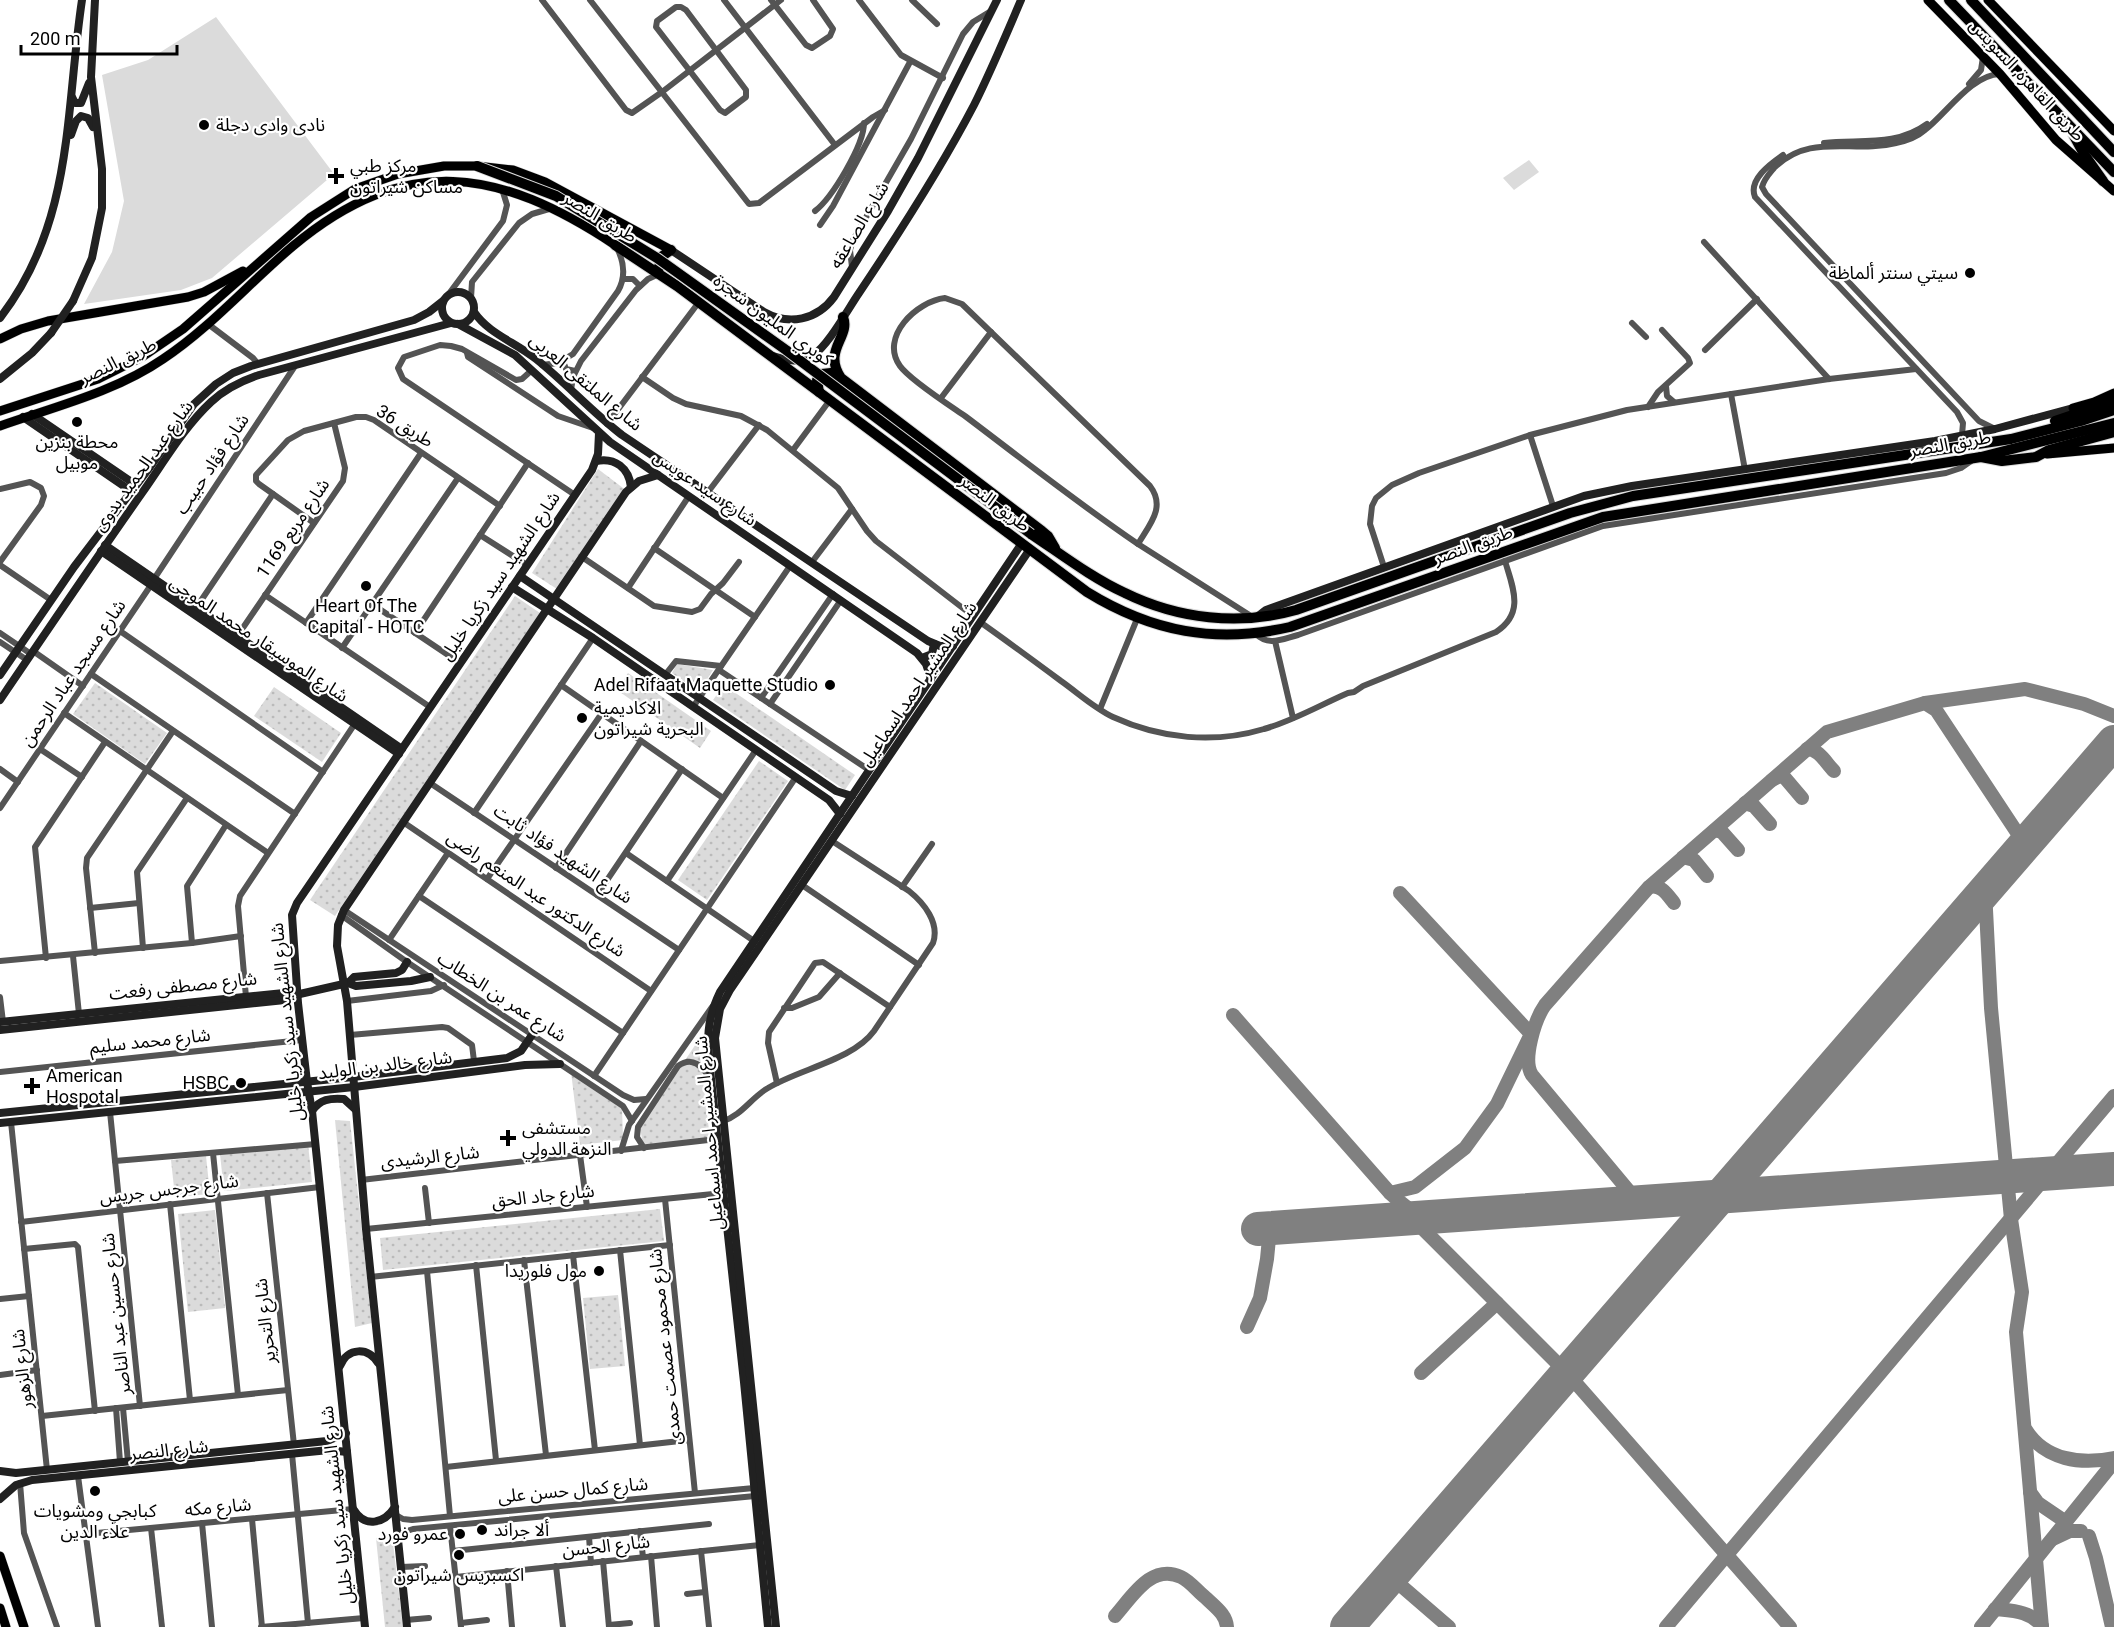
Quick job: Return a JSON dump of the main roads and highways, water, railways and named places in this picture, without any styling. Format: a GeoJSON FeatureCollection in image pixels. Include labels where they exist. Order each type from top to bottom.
{"type":"FeatureCollection","features":[{"type":"Feature","properties":{"kind":"highway","name":"طريق القاهرة, السويس"},"geometry":{"type":"LineString","coordinates":[[1949,0],[2114,172]]}},
{"type":"Feature","properties":{"kind":"highway","name":"طريق القاهرة, السويس"},"geometry":{"type":"LineString","coordinates":[[1971,0],[2114,152]]}},
{"type":"Feature","properties":{"kind":"highway"},"geometry":{"type":"LineString","coordinates":[[2070,125],[2084,154],[2103,182]]}},
{"type":"Feature","properties":{"kind":"highway","name":"كوبري المليون شجرة"},"geometry":{"type":"LineString","coordinates":[[477,166],[546,190],[657,258],[786,350],[1031,534]]}},
{"type":"Feature","properties":{"kind":"highway","name":"طريق النصر"},"geometry":{"type":"LineString","coordinates":[[615,245],[661,274],[1087,592],[1137,619],[1170,629],[1204,634],[1254,633],[1302,624],[1457,573],[1620,514],[1977,458],[2077,417]]}},
{"type":"Feature","properties":{"kind":"highway"},"geometry":{"type":"LineString","coordinates":[[661,274],[659,261],[663,254],[671,250]]}},
{"type":"Feature","properties":{"kind":"highway"},"geometry":{"type":"LineString","coordinates":[[843,316],[845,325],[835,350],[834,361],[837,372],[846,382]]}},
{"type":"Feature","properties":{"kind":"highway"},"geometry":{"type":"LineString","coordinates":[[819,392],[817,380],[824,373],[831,373],[846,382],[1042,531],[1057,551]]}},
{"type":"Feature","properties":{"kind":"highway"},"geometry":{"type":"LineString","coordinates":[[2077,417],[2114,401]]}},
{"type":"Feature","properties":{"kind":"highway"},"geometry":{"type":"LineString","coordinates":[[2077,417],[2114,410]]}},
{"type":"Feature","properties":{"kind":"highway"},"geometry":{"type":"LineString","coordinates":[[2077,417],[2114,423]]}},
{"type":"Feature","properties":{"kind":"highway","name":"طريق النصر"},"geometry":{"type":"LineString","coordinates":[[1031,534],[1123,592],[1160,608],[1200,616],[1255,618],[1296,610],[1502,531],[1633,496],[1935,446],[2012,439],[2077,417]]}},
{"type":"Feature","properties":{"kind":"highway"},"geometry":{"type":"LineString","coordinates":[[1977,458],[2001,461],[2036,457],[2054,448],[2114,432]]}},
{"type":"Feature","properties":{"kind":"main road","name":"طريق القاهرة, السويس"},"geometry":{"type":"LineString","coordinates":[[1928,0],[2000,74],[2056,140],[2114,191]]}},
{"type":"Feature","properties":{"kind":"main road"},"geometry":{"type":"LineString","coordinates":[[1989,0],[2114,131]]}},
{"type":"Feature","properties":{"kind":"main road","name":"طريق النصر"},"geometry":{"type":"LineString","coordinates":[[0,411],[98,379],[142,357],[183,329],[311,217],[355,189],[376,180],[421,169],[477,166],[513,170],[536,178],[671,250]]}},
{"type":"Feature","properties":{"kind":"main road","name":"طريق النصر"},"geometry":{"type":"LineString","coordinates":[[0,426],[99,391],[162,361],[208,324],[292,247],[320,225],[343,209],[367,197],[407,185],[434,182],[468,183],[502,189],[554,208],[615,245]]}},
{"type":"Feature","properties":{"kind":"main road"},"geometry":{"type":"LineString","coordinates":[[0,339],[21,329],[48,321],[188,297],[204,292],[228,278],[249,270]]}},
{"type":"Feature","properties":{"kind":"main road"},"geometry":{"type":"LineString","coordinates":[[2077,417],[2094,402],[2114,393]]}},
{"type":"Feature","properties":{"kind":"main road"},"geometry":{"type":"LineString","coordinates":[[2036,457],[2114,448]]}},
{"type":"Feature","properties":{"kind":"main road"},"geometry":{"type":"LineString","coordinates":[[0,1556],[24,1627]]}},
{"type":"Feature","properties":{"kind":"main road"},"geometry":{"type":"LineString","coordinates":[[1,1611],[6,1627]]}},
{"type":"Feature","properties":{"kind":"place","name":"نادى وادى دجلة"},"geometry":{"type":"Point","coordinates":[204,125]}},
{"type":"Feature","properties":{"kind":"place","name":"مركز طبي مساكن شيراتون"},"geometry":{"type":"Point","coordinates":[336,176]}},
{"type":"Feature","properties":{"kind":"place","name":"سيتي سنتر ألماظة"},"geometry":{"type":"Point","coordinates":[1970,273]}},
{"type":"Feature","properties":{"kind":"place","name":"محطة بنزين موبيل"},"geometry":{"type":"Point","coordinates":[77,422]}},
{"type":"Feature","properties":{"kind":"place","name":"Heart Of The Capital - HOTC"},"geometry":{"type":"Point","coordinates":[366,586]}},
{"type":"Feature","properties":{"kind":"place","name":"Adel Rifaat Maquette Studio"},"geometry":{"type":"Point","coordinates":[830,685]}},
{"type":"Feature","properties":{"kind":"place","name":"الاكاديمية البحرية شيراتون"},"geometry":{"type":"Point","coordinates":[582,718]}},
{"type":"Feature","properties":{"kind":"place","name":"HSBC"},"geometry":{"type":"Point","coordinates":[241,1083]}},
{"type":"Feature","properties":{"kind":"place","name":"American Hospotal"},"geometry":{"type":"Point","coordinates":[32,1086]}},
{"type":"Feature","properties":{"kind":"place","name":"مستشفى النزهة الدولي"},"geometry":{"type":"Point","coordinates":[508,1138]}},
{"type":"Feature","properties":{"kind":"place","name":"مول فلوريدا"},"geometry":{"type":"Point","coordinates":[599,1271]}},
{"type":"Feature","properties":{"kind":"place","name":"كبابجي ومشويات علاء الدين"},"geometry":{"type":"Point","coordinates":[95,1491]}},
{"type":"Feature","properties":{"kind":"place","name":"ألا جراند"},"geometry":{"type":"Point","coordinates":[482,1530]}},
{"type":"Feature","properties":{"kind":"place","name":"عمرو فورد"},"geometry":{"type":"Point","coordinates":[460,1534]}},
{"type":"Feature","properties":{"kind":"place","name":"اكسبريس شيراتون"},"geometry":{"type":"Point","coordinates":[459,1555]}}]}
